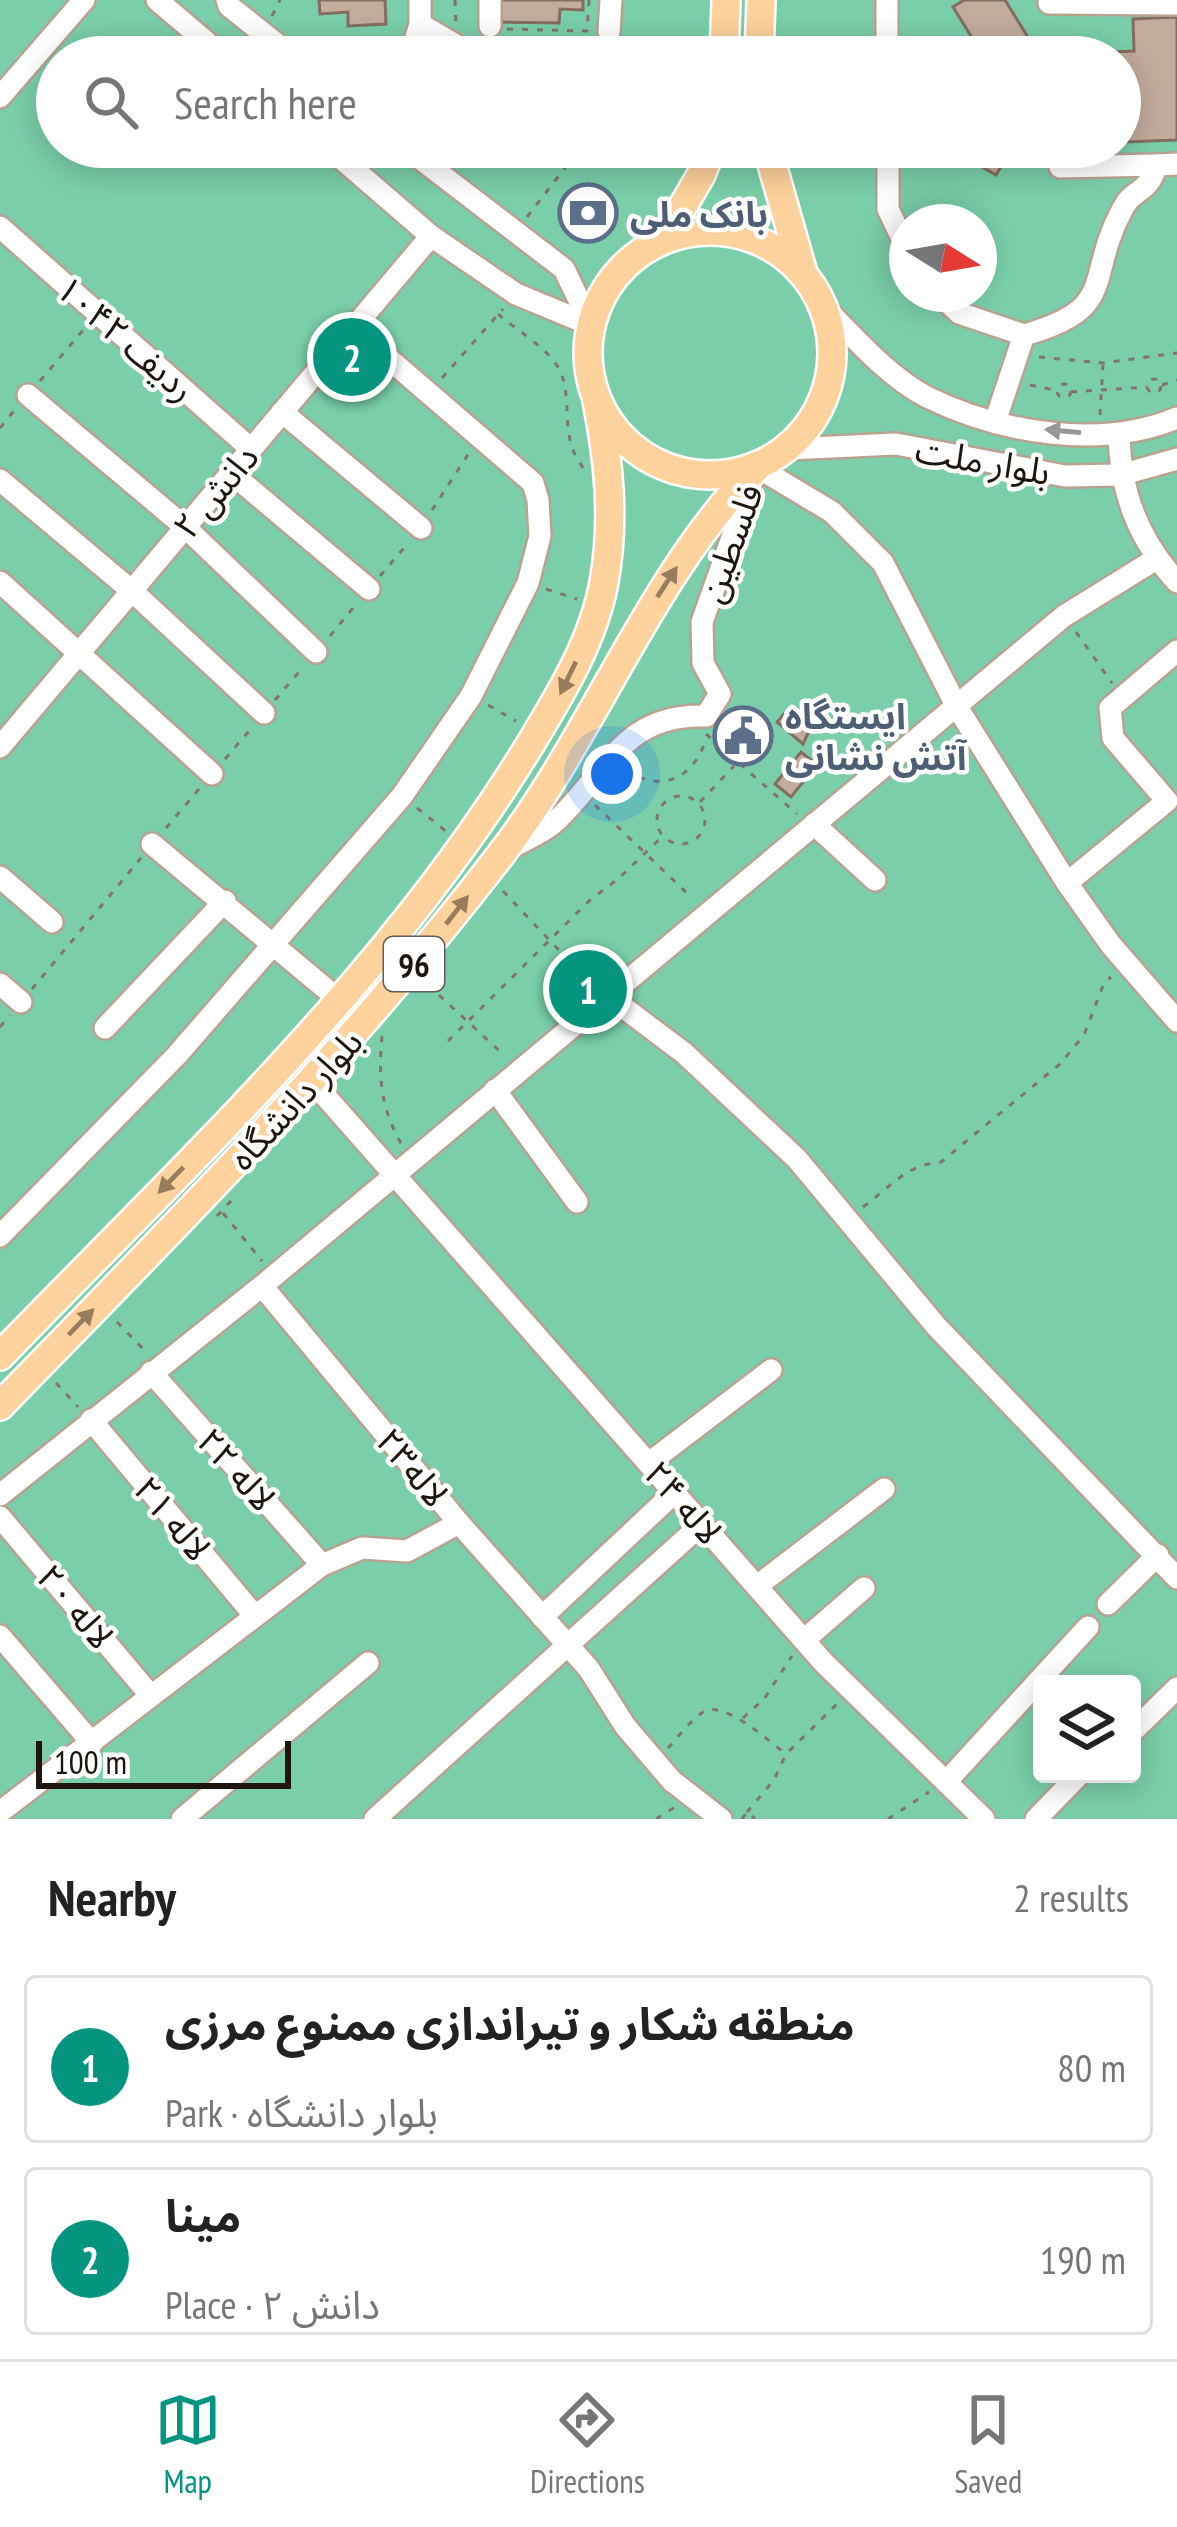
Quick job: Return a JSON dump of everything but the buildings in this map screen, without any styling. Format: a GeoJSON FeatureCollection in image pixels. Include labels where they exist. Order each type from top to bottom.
{"type":"FeatureCollection","features":[{"type":"Feature","properties":{"kind":"main road"},"geometry":{"type":"LineString","coordinates":[[725,36],[726,0]]}},
{"type":"Feature","properties":{"kind":"main road"},"geometry":{"type":"LineString","coordinates":[[760,36],[761,0]]}},
{"type":"Feature","properties":{"kind":"main road"},"geometry":{"type":"LineString","coordinates":[[591,325],[605,290],[630,260],[663,240],[704,168]]}},
{"type":"Feature","properties":{"kind":"main road","name":"96"},"geometry":{"type":"LineString","coordinates":[[591,325],[588,364],[597,401],[617,434],[646,459],[682,473],[720,476],[757,467],[788,449],[815,417],[830,382],[832,343],[823,306],[803,273],[773,168]]}},
{"type":"Feature","properties":{"kind":"main road","name":"96"},"geometry":{"type":"LineString","coordinates":[[663,240],[700,231],[738,233],[774,248],[803,273]]}},
{"type":"Feature","properties":{"kind":"main road","name":"بلوار دانشگاه"},"geometry":{"type":"LineString","coordinates":[[0,1356],[232,1117],[338,999],[462,846],[513,772],[566,685],[604,584],[611,492],[597,401]]}},
{"type":"Feature","properties":{"kind":"main road","name":"بلوار دانشگاه"},"geometry":{"type":"LineString","coordinates":[[0,1406],[313,1081],[410,969],[546,792],[691,546],[757,467]]}},
{"type":"Feature","properties":{"kind":"street"},"geometry":{"type":"LineString","coordinates":[[52,36],[84,0]]}},
{"type":"Feature","properties":{"kind":"street"},"geometry":{"type":"LineString","coordinates":[[158,0],[200,36]]}},
{"type":"Feature","properties":{"kind":"street"},"geometry":{"type":"LineString","coordinates":[[227,0],[266,36]]}},
{"type":"Feature","properties":{"kind":"street"},"geometry":{"type":"LineString","coordinates":[[416,36],[419,0]]}},
{"type":"Feature","properties":{"kind":"street"},"geometry":{"type":"LineString","coordinates":[[490,0],[490,26]]}},
{"type":"Feature","properties":{"kind":"street"},"geometry":{"type":"LineString","coordinates":[[609,32],[610,0]]}},
{"type":"Feature","properties":{"kind":"street"},"geometry":{"type":"LineString","coordinates":[[886,0],[887,36]]}},
{"type":"Feature","properties":{"kind":"street"},"geometry":{"type":"LineString","coordinates":[[1049,3],[1177,4]]}},
{"type":"Feature","properties":{"kind":"street"},"geometry":{"type":"LineString","coordinates":[[420,24],[443,36]]}},
{"type":"Feature","properties":{"kind":"street"},"geometry":{"type":"LineString","coordinates":[[0,95],[36,54]]}},
{"type":"Feature","properties":{"kind":"street"},"geometry":{"type":"LineString","coordinates":[[958,312],[1024,335],[1063,324],[1091,302],[1126,202],[1150,186],[1167,164]]}},
{"type":"Feature","properties":{"kind":"street"},"geometry":{"type":"LineString","coordinates":[[352,168],[430,236],[516,294],[591,325]]}},
{"type":"Feature","properties":{"kind":"street"},"geometry":{"type":"LineString","coordinates":[[431,168],[564,269],[591,325]]}},
{"type":"Feature","properties":{"kind":"street"},"geometry":{"type":"LineString","coordinates":[[888,168],[889,211]]}},
{"type":"Feature","properties":{"kind":"street","name":"ردیف ۱۰۴۲"},"geometry":{"type":"LineString","coordinates":[[0,227],[251,448]]}},
{"type":"Feature","properties":{"kind":"street","name":"دانش ۲"},"geometry":{"type":"LineString","coordinates":[[3,738],[430,236]]}},
{"type":"Feature","properties":{"kind":"street","name":"بلوار ملت"},"geometry":{"type":"LineString","coordinates":[[823,306],[866,349],[924,395],[995,422],[1060,433],[1119,434],[1177,418]]}},
{"type":"Feature","properties":{"kind":"street"},"geometry":{"type":"LineString","coordinates":[[0,1236],[177,1054],[402,796],[471,695],[527,583],[540,536],[533,483],[353,328]]}},
{"type":"Feature","properties":{"kind":"street"},"geometry":{"type":"LineString","coordinates":[[995,422],[1024,335]]}},
{"type":"Feature","properties":{"kind":"street"},"geometry":{"type":"LineString","coordinates":[[28,395],[185,527],[316,652]]}},
{"type":"Feature","properties":{"kind":"street"},"geometry":{"type":"LineString","coordinates":[[282,412],[421,528]]}},
{"type":"Feature","properties":{"kind":"street"},"geometry":{"type":"LineString","coordinates":[[1119,434],[1120,475],[1131,512],[1156,559],[1177,582]]}},
{"type":"Feature","properties":{"kind":"street","name":"بلوار ملت"},"geometry":{"type":"LineString","coordinates":[[788,449],[896,444],[1066,476],[1120,475],[1177,460]]}},
{"type":"Feature","properties":{"kind":"street"},"geometry":{"type":"LineString","coordinates":[[757,467],[832,512],[883,563],[957,707],[1067,884],[1177,1021]]}},
{"type":"Feature","properties":{"kind":"street","name":"فلسطین"},"geometry":{"type":"LineString","coordinates":[[706,727],[721,694],[703,663],[702,622],[757,467]]}},
{"type":"Feature","properties":{"kind":"street"},"geometry":{"type":"LineString","coordinates":[[231,473],[369,589]]}},
{"type":"Feature","properties":{"kind":"street"},"geometry":{"type":"LineString","coordinates":[[0,480],[132,591],[264,713]]}},
{"type":"Feature","properties":{"kind":"street"},"geometry":{"type":"LineString","coordinates":[[0,1495],[268,1281],[1064,616],[1156,559]]}},
{"type":"Feature","properties":{"kind":"street"},"geometry":{"type":"LineString","coordinates":[[0,582],[212,774]]}},
{"type":"Feature","properties":{"kind":"street"},"geometry":{"type":"LineString","coordinates":[[1067,884],[1167,801],[1113,738],[1110,708],[1177,651]]}},
{"type":"Feature","properties":{"kind":"street"},"geometry":{"type":"LineString","coordinates":[[495,862],[555,822],[634,734],[674,715],[706,727]]}},
{"type":"Feature","properties":{"kind":"street"},"geometry":{"type":"LineString","coordinates":[[814,824],[874,880]]}},
{"type":"Feature","properties":{"kind":"street"},"geometry":{"type":"LineString","coordinates":[[152,844],[338,999]]}},
{"type":"Feature","properties":{"kind":"street"},"geometry":{"type":"LineString","coordinates":[[0,878],[52,922]]}},
{"type":"Feature","properties":{"kind":"street"},"geometry":{"type":"LineString","coordinates":[[104,1028],[225,901]]}},
{"type":"Feature","properties":{"kind":"street"},"geometry":{"type":"LineString","coordinates":[[0,983],[22,1002]]}},
{"type":"Feature","properties":{"kind":"street"},"geometry":{"type":"LineString","coordinates":[[608,994],[684,1053],[796,1159],[991,1386],[1177,1578]]}},
{"type":"Feature","properties":{"kind":"street","name":"لاله ۲۴"},"geometry":{"type":"LineString","coordinates":[[313,1081],[405,1166],[649,1463],[804,1640],[984,1819]]}},
{"type":"Feature","properties":{"kind":"street"},"geometry":{"type":"LineString","coordinates":[[495,1090],[578,1202]]}},
{"type":"Feature","properties":{"kind":"street","name":"لاله۲۳"},"geometry":{"type":"LineString","coordinates":[[268,1281],[459,1523],[589,1669],[625,1726],[672,1780],[721,1819]]}},
{"type":"Feature","properties":{"kind":"street","name":"لاله ۲۲"},"geometry":{"type":"LineString","coordinates":[[155,1369],[322,1565]]}},
{"type":"Feature","properties":{"kind":"street"},"geometry":{"type":"LineString","coordinates":[[649,1463],[771,1370]]}},
{"type":"Feature","properties":{"kind":"street","name":"لاله ۲۱"},"geometry":{"type":"LineString","coordinates":[[91,1420],[254,1615]]}},
{"type":"Feature","properties":{"kind":"street"},"geometry":{"type":"LineString","coordinates":[[757,1586],[884,1489]]}},
{"type":"Feature","properties":{"kind":"street"},"geometry":{"type":"LineString","coordinates":[[542,1617],[675,1492]]}},
{"type":"Feature","properties":{"kind":"street","name":"لاله ۲۰"},"geometry":{"type":"LineString","coordinates":[[0,1516],[151,1696]]}},
{"type":"Feature","properties":{"kind":"street"},"geometry":{"type":"LineString","coordinates":[[0,1812],[322,1565],[362,1547],[407,1551],[459,1523]]}},
{"type":"Feature","properties":{"kind":"street"},"geometry":{"type":"LineString","coordinates":[[375,1819],[702,1523]]}},
{"type":"Feature","properties":{"kind":"street"},"geometry":{"type":"LineString","coordinates":[[1108,1604],[1158,1555]]}},
{"type":"Feature","properties":{"kind":"street"},"geometry":{"type":"LineString","coordinates":[[804,1640],[864,1588]]}},
{"type":"Feature","properties":{"kind":"street"},"geometry":{"type":"LineString","coordinates":[[946,1782],[1088,1627]]}},
{"type":"Feature","properties":{"kind":"street"},"geometry":{"type":"LineString","coordinates":[[0,1636],[92,1743]]}},
{"type":"Feature","properties":{"kind":"street"},"geometry":{"type":"LineString","coordinates":[[182,1819],[368,1663]]}},
{"type":"Feature","properties":{"kind":"street"},"geometry":{"type":"LineString","coordinates":[[1141,1723],[1177,1688]]}},
{"type":"Feature","properties":{"kind":"street"},"geometry":{"type":"LineString","coordinates":[[1036,1819],[1070,1783]]}},
{"type":"Feature","properties":{"kind":"path"},"geometry":{"type":"LineString","coordinates":[[453,36],[455,0]]}},
{"type":"Feature","properties":{"kind":"path"},"geometry":{"type":"LineString","coordinates":[[490,26],[587,31],[589,0]]}},
{"type":"Feature","properties":{"kind":"path"},"geometry":{"type":"LineString","coordinates":[[514,234],[564,168]]}},
{"type":"Feature","properties":{"kind":"path"},"geometry":{"type":"LineString","coordinates":[[429,394],[516,294]]}},
{"type":"Feature","properties":{"kind":"path"},"geometry":{"type":"LineString","coordinates":[[0,428],[98,313]]}},
{"type":"Feature","properties":{"kind":"path"},"geometry":{"type":"LineString","coordinates":[[1034,356],[1103,363],[1177,353]]}},
{"type":"Feature","properties":{"kind":"path"},"geometry":{"type":"LineString","coordinates":[[1087,420],[1100,420],[1103,363]]}},
{"type":"Feature","properties":{"kind":"path"},"geometry":{"type":"LineString","coordinates":[[1030,370],[1025,384],[1057,390],[1064,398],[1072,392],[1147,387],[1155,393],[1161,385],[1177,380]]}},
{"type":"Feature","properties":{"kind":"path"},"geometry":{"type":"LineString","coordinates":[[1147,387],[1153,379],[1161,385]]}},
{"type":"Feature","properties":{"kind":"path"},"geometry":{"type":"LineString","coordinates":[[1057,390],[1065,384],[1072,392]]}},
{"type":"Feature","properties":{"kind":"path"},"geometry":{"type":"LineString","coordinates":[[527,583],[583,601]]}},
{"type":"Feature","properties":{"kind":"path"},"geometry":{"type":"LineString","coordinates":[[1064,616],[1123,698]]}},
{"type":"Feature","properties":{"kind":"path"},"geometry":{"type":"LineString","coordinates":[[471,695],[523,724]]}},
{"type":"Feature","properties":{"kind":"path"},"geometry":{"type":"LineString","coordinates":[[611,758],[632,775],[665,782],[700,760],[706,727]]}},
{"type":"Feature","properties":{"kind":"path"},"geometry":{"type":"LineString","coordinates":[[706,727],[736,763],[814,824]]}},
{"type":"Feature","properties":{"kind":"path"},"geometry":{"type":"LineString","coordinates":[[698,804],[736,763]]}},
{"type":"Feature","properties":{"kind":"path"},"geometry":{"type":"LineString","coordinates":[[581,792],[706,912]]}},
{"type":"Feature","properties":{"kind":"path"},"geometry":{"type":"LineString","coordinates":[[402,796],[462,846]]}},
{"type":"Feature","properties":{"kind":"path"},"geometry":{"type":"LineString","coordinates":[[685,796],[698,804],[705,823],[700,834],[678,844],[664,835],[657,816],[662,805],[672,797],[685,796]]}},
{"type":"Feature","properties":{"kind":"path"},"geometry":{"type":"LineString","coordinates":[[448,1041],[589,901],[664,835]]}},
{"type":"Feature","properties":{"kind":"path"},"geometry":{"type":"LineString","coordinates":[[0,1027],[152,844]]}},
{"type":"Feature","properties":{"kind":"path"},"geometry":{"type":"LineString","coordinates":[[495,862],[548,942],[592,985],[608,994]]}},
{"type":"Feature","properties":{"kind":"path"},"geometry":{"type":"LineString","coordinates":[[847,1218],[896,1177],[919,1164],[941,1162],[1060,1064],[1084,1036],[1104,983],[1127,963]]}},
{"type":"Feature","properties":{"kind":"path"},"geometry":{"type":"LineString","coordinates":[[410,969],[519,1069]]}},
{"type":"Feature","properties":{"kind":"path"},"geometry":{"type":"LineString","coordinates":[[386,998],[378,1075],[381,1101],[402,1146],[405,1166]]}},
{"type":"Feature","properties":{"kind":"path"},"geometry":{"type":"LineString","coordinates":[[222,1211],[268,1281]]}},
{"type":"Feature","properties":{"kind":"path"},"geometry":{"type":"LineString","coordinates":[[112,1316],[155,1369]]}},
{"type":"Feature","properties":{"kind":"path"},"geometry":{"type":"LineString","coordinates":[[44,1361],[52,1378],[91,1420]]}},
{"type":"Feature","properties":{"kind":"path"},"geometry":{"type":"LineString","coordinates":[[741,1720],[764,1699],[804,1640]]}},
{"type":"Feature","properties":{"kind":"path"},"geometry":{"type":"LineString","coordinates":[[742,1819],[774,1780],[786,1754],[852,1690]]}},
{"type":"Feature","properties":{"kind":"path"},"geometry":{"type":"LineString","coordinates":[[656,1761],[705,1710],[715,1708],[741,1720],[786,1754]]}},
{"type":"Feature","properties":{"kind":"path"},"geometry":{"type":"LineString","coordinates":[[888,1819],[946,1782]]}},
{"type":"Feature","properties":{"kind":"path"},"geometry":{"type":"LineString","coordinates":[[747,1812],[755,1819]]}},
{"type":"Feature","properties":{"kind":"green space"},"geometry":{"type":"Polygon","coordinates":[[[0,0],[1177,0],[1177,1819],[0,1819],[0,0]]]}},
{"type":"Feature","properties":{"kind":"place","name":"بانک ملی"},"geometry":{"type":"Point","coordinates":[588,213]}},
{"type":"Feature","properties":{"kind":"place","name":"مینا"},"geometry":{"type":"Point","coordinates":[352,357]}},
{"type":"Feature","properties":{"kind":"place","name":"ایستگاه آتش نشانی"},"geometry":{"type":"Point","coordinates":[743,736]}},
{"type":"Feature","properties":{"kind":"place","name":"منطقه شکار و تیراندازی ممنوع مرزی"},"geometry":{"type":"Point","coordinates":[588,989]}}]}
